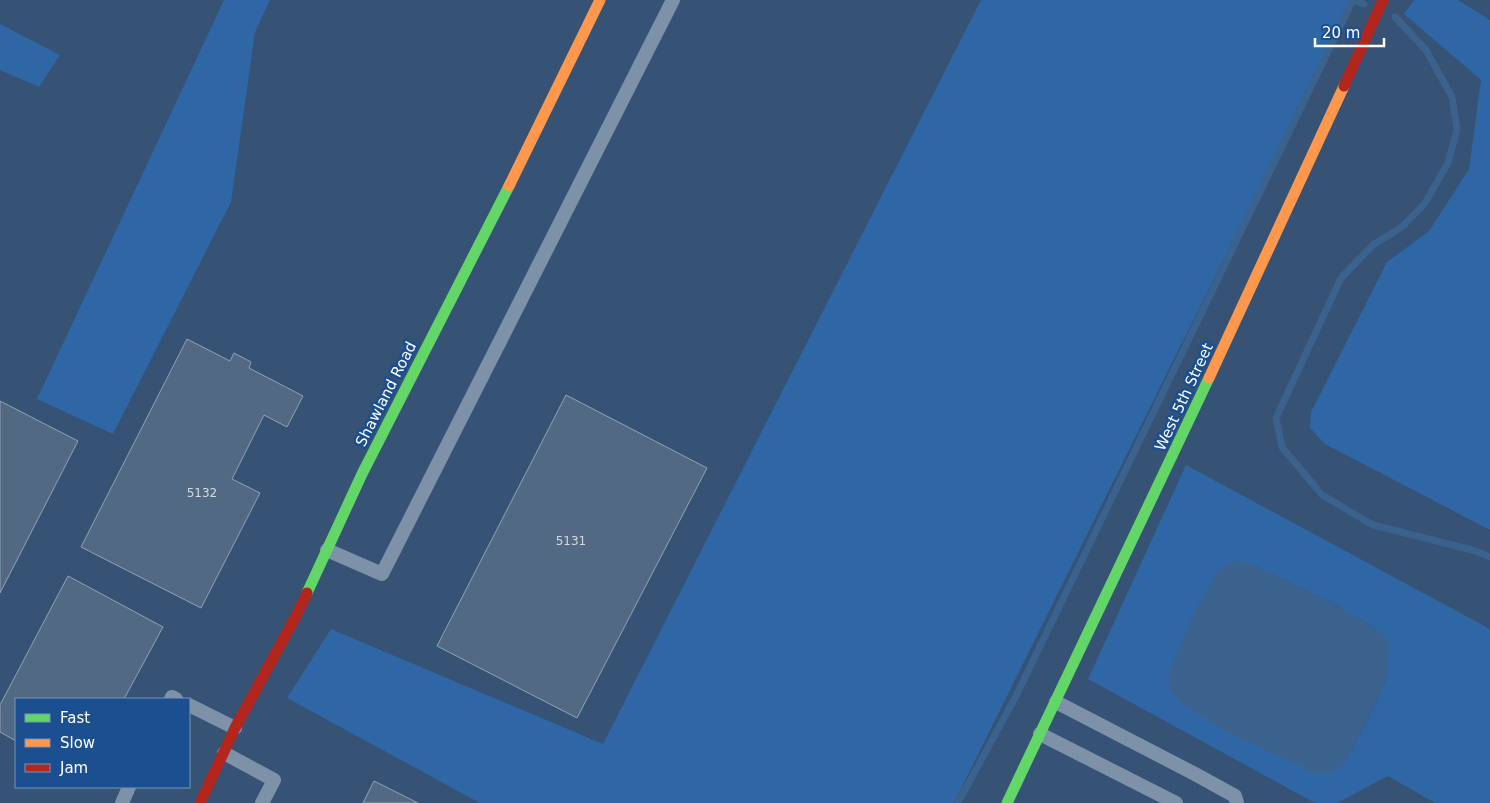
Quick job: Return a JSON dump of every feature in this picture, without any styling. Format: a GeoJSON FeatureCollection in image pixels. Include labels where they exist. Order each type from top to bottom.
{"type":"FeatureCollection","features":[{"type":"Feature","properties":{"kind":"street","name":"Shawland Road"},"geometry":{"type":"LineString","coordinates":[[200,803],[235,728],[296,616],[362,474],[510,184],[600,0]]}},
{"type":"Feature","properties":{"kind":"street","name":"West 5th Street"},"geometry":{"type":"LineString","coordinates":[[1006,803],[1255,283],[1383,0]]}},
{"type":"Feature","properties":{"kind":"lane"},"geometry":{"type":"LineString","coordinates":[[327,550],[382,574],[673,0]]}},
{"type":"Feature","properties":{"kind":"lane"},"geometry":{"type":"LineString","coordinates":[[1056,702],[1235,796],[1237,803]]}},
{"type":"Feature","properties":{"kind":"lane"},"geometry":{"type":"LineString","coordinates":[[190,706],[235,728]]}},
{"type":"Feature","properties":{"kind":"lane"},"geometry":{"type":"LineString","coordinates":[[1040,734],[1176,803]]}},
{"type":"Feature","properties":{"kind":"lane"},"geometry":{"type":"LineString","coordinates":[[224,753],[274,780],[262,803]]}},
{"type":"Feature","properties":{"kind":"lane"},"geometry":{"type":"LineString","coordinates":[[122,803],[129,788]]}},
{"type":"Feature","properties":{"kind":"shaded area"},"geometry":{"type":"Polygon","coordinates":[[[224,0],[270,0],[255,32],[231,202],[113,434],[37,399],[224,0]]]}},
{"type":"Feature","properties":{"kind":"shaded area"},"geometry":{"type":"Polygon","coordinates":[[[981,0],[1352,0],[954,803],[480,803],[287,698],[331,629],[603,744],[981,0]]]}},
{"type":"Feature","properties":{"kind":"shaded area"},"geometry":{"type":"Polygon","coordinates":[[[1414,0],[1458,0],[1490,20],[1490,530],[1325,444],[1310,428],[1311,412],[1387,262],[1429,231],[1469,169],[1481,80],[1404,14],[1414,0]]]}},
{"type":"Feature","properties":{"kind":"shaded area"},"geometry":{"type":"Polygon","coordinates":[[[0,24],[60,55],[39,87],[0,70],[0,24]]]}},
{"type":"Feature","properties":{"kind":"shaded area"},"geometry":{"type":"Polygon","coordinates":[[[1186,465],[1490,629],[1490,803],[1435,803],[1388,776],[1337,803],[1315,803],[1088,679],[1186,465]],[[1251,564],[1347,759],[1388,675],[1376,629],[1333,603],[1251,564]]]}},
{"type":"Feature","properties":{"kind":"shaded area"},"geometry":{"type":"Polygon","coordinates":[[[1233,561],[1251,564],[1333,603],[1376,629],[1389,643],[1388,675],[1347,759],[1334,773],[1315,773],[1225,731],[1184,705],[1169,689],[1170,670],[1194,613],[1219,570],[1233,561]]]}},
{"type":"Feature","properties":{"kind":"building"},"geometry":{"type":"Polygon","coordinates":[[[187,339],[230,361],[234,353],[251,362],[249,368],[303,396],[287,427],[264,415],[232,479],[260,493],[201,608],[81,547],[187,339]]]}},
{"type":"Feature","properties":{"kind":"building"},"geometry":{"type":"Polygon","coordinates":[[[566,395],[707,468],[577,718],[437,646],[566,395]]]}},
{"type":"Feature","properties":{"kind":"building"},"geometry":{"type":"Polygon","coordinates":[[[0,401],[78,441],[0,593],[0,401]]]}},
{"type":"Feature","properties":{"kind":"building"},"geometry":{"type":"Polygon","coordinates":[[[68,576],[163,627],[125,698],[15,698],[15,740],[0,732],[0,705],[68,576]]]}},
{"type":"Feature","properties":{"kind":"building"},"geometry":{"type":"Polygon","coordinates":[[[374,781],[418,803],[363,803],[374,781]]]}},
{"type":"Feature","properties":{"kind":"waterway"},"geometry":{"type":"LineString","coordinates":[[1353,0],[1364,4]]}},
{"type":"Feature","properties":{"kind":"waterway"},"geometry":{"type":"LineString","coordinates":[[958,803],[1017,694],[1353,0]]}},
{"type":"Feature","properties":{"kind":"waterway"},"geometry":{"type":"LineString","coordinates":[[1395,17],[1426,50],[1452,97],[1457,129],[1448,163],[1425,203],[1403,226],[1373,245],[1341,278],[1276,418],[1282,447],[1322,495],[1373,525],[1476,551],[1490,557]]}},
{"type":"Feature","properties":{"kind":"traffic: fast"},"geometry":{"type":"LineString","coordinates":[[307,593],[362,474],[509,186]]}},
{"type":"Feature","properties":{"kind":"traffic: fast"},"geometry":{"type":"LineString","coordinates":[[1007,803],[1209,378]]}},
{"type":"Feature","properties":{"kind":"traffic: slow"},"geometry":{"type":"LineString","coordinates":[[509,186],[600,0]]}},
{"type":"Feature","properties":{"kind":"traffic: slow"},"geometry":{"type":"LineString","coordinates":[[1209,378],[1344,86]]}},
{"type":"Feature","properties":{"kind":"traffic: jam"},"geometry":{"type":"LineString","coordinates":[[1344,86],[1383,0]]}},
{"type":"Feature","properties":{"kind":"traffic: jam"},"geometry":{"type":"LineString","coordinates":[[200,803],[235,728],[307,593]]}}]}
